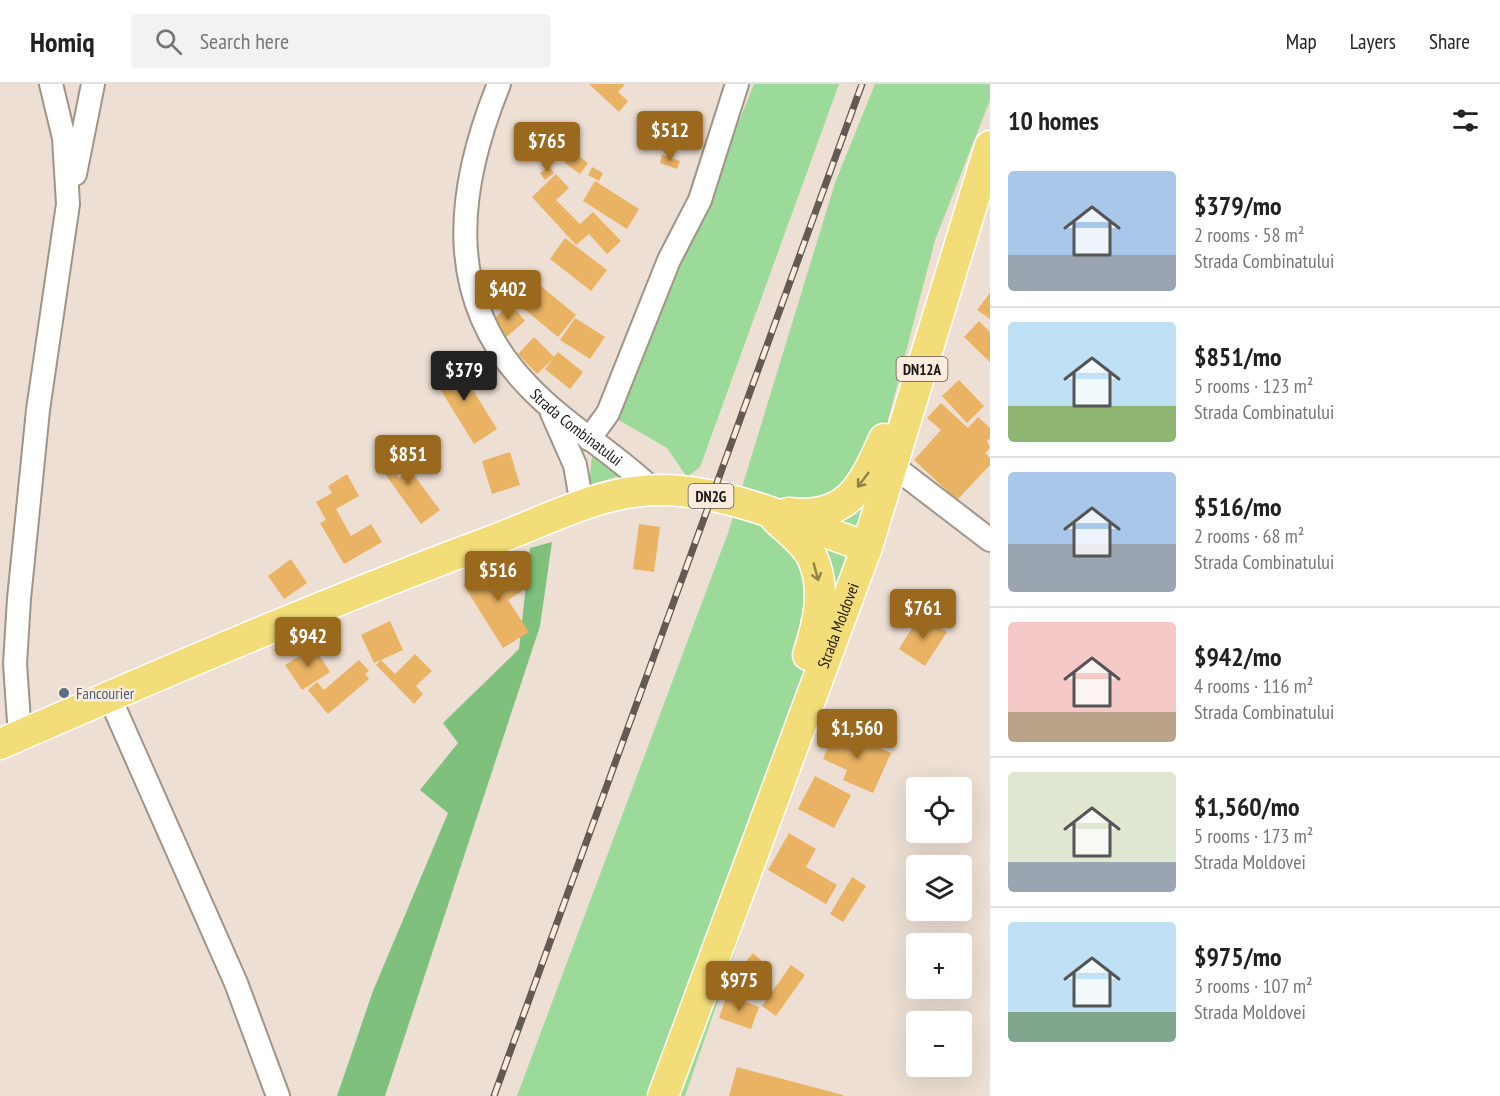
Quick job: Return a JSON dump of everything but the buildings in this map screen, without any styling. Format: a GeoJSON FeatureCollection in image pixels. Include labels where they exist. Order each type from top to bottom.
{"type":"FeatureCollection","features":[{"type":"Feature","properties":{"kind":"main road","name":"Strada Moldovei"},"geometry":{"type":"LineString","coordinates":[[663,1096],[867,547],[990,146]]}},
{"type":"Feature","properties":{"kind":"main road"},"geometry":{"type":"LineString","coordinates":[[768,511],[813,516],[830,511],[845,502],[867,476],[886,433],[929,317],[952,273]]}},
{"type":"Feature","properties":{"kind":"main road","name":"DN2G"},"geometry":{"type":"LineString","coordinates":[[10,740],[421,567],[582,505],[626,493],[653,490],[704,495],[768,511],[867,547]]}},
{"type":"Feature","properties":{"kind":"main road"},"geometry":{"type":"LineString","coordinates":[[744,875],[751,838],[819,622],[821,588],[812,557],[768,511]]}},
{"type":"Feature","properties":{"kind":"street"},"geometry":{"type":"LineString","coordinates":[[51,84],[64,138],[68,204]]}},
{"type":"Feature","properties":{"kind":"street"},"geometry":{"type":"LineString","coordinates":[[10,740],[22,563],[37,418],[68,204],[93,84]]}},
{"type":"Feature","properties":{"kind":"street","name":"Strada Combinatului"},"geometry":{"type":"LineString","coordinates":[[499,84],[477,146],[467,188],[464,220],[468,271],[490,333],[508,362],[547,405],[589,439],[628,465],[653,490]]}},
{"type":"Feature","properties":{"kind":"street"},"geometry":{"type":"LineString","coordinates":[[589,439],[600,427],[608,413],[669,261],[700,200],[737,84]]}},
{"type":"Feature","properties":{"kind":"street"},"geometry":{"type":"LineString","coordinates":[[547,405],[575,465],[582,505]]}},
{"type":"Feature","properties":{"kind":"street"},"geometry":{"type":"LineString","coordinates":[[892,465],[990,540]]}},
{"type":"Feature","properties":{"kind":"street"},"geometry":{"type":"LineString","coordinates":[[110,698],[236,983],[278,1096]]}},
{"type":"Feature","properties":{"kind":"green space"},"geometry":{"type":"Polygon","coordinates":[[[754,84],[839,84],[700,467],[687,477],[667,448],[612,416],[637,373],[754,84]]]}},
{"type":"Feature","properties":{"kind":"green space"},"geometry":{"type":"Polygon","coordinates":[[[875,84],[990,84],[990,100],[935,240],[796,774],[685,1096],[517,1096],[728,533],[835,183],[875,84]]]}},
{"type":"Feature","properties":{"kind":"green space"},"geometry":{"type":"Polygon","coordinates":[[[592,456],[626,474],[589,485],[592,456]]]}},
{"type":"Feature","properties":{"kind":"green space"},"geometry":{"type":"Polygon","coordinates":[[[552,542],[540,626],[385,1096],[337,1096],[373,991],[448,813],[420,790],[458,743],[443,723],[519,649],[530,548],[552,542]]]}},
{"type":"Feature","properties":{"kind":"railway"},"geometry":{"type":"LineString","coordinates":[[494,1096],[862,84]]}},
{"type":"Feature","properties":{"kind":"place","name":"Fancourier"},"geometry":{"type":"Point","coordinates":[64,693]}}]}
